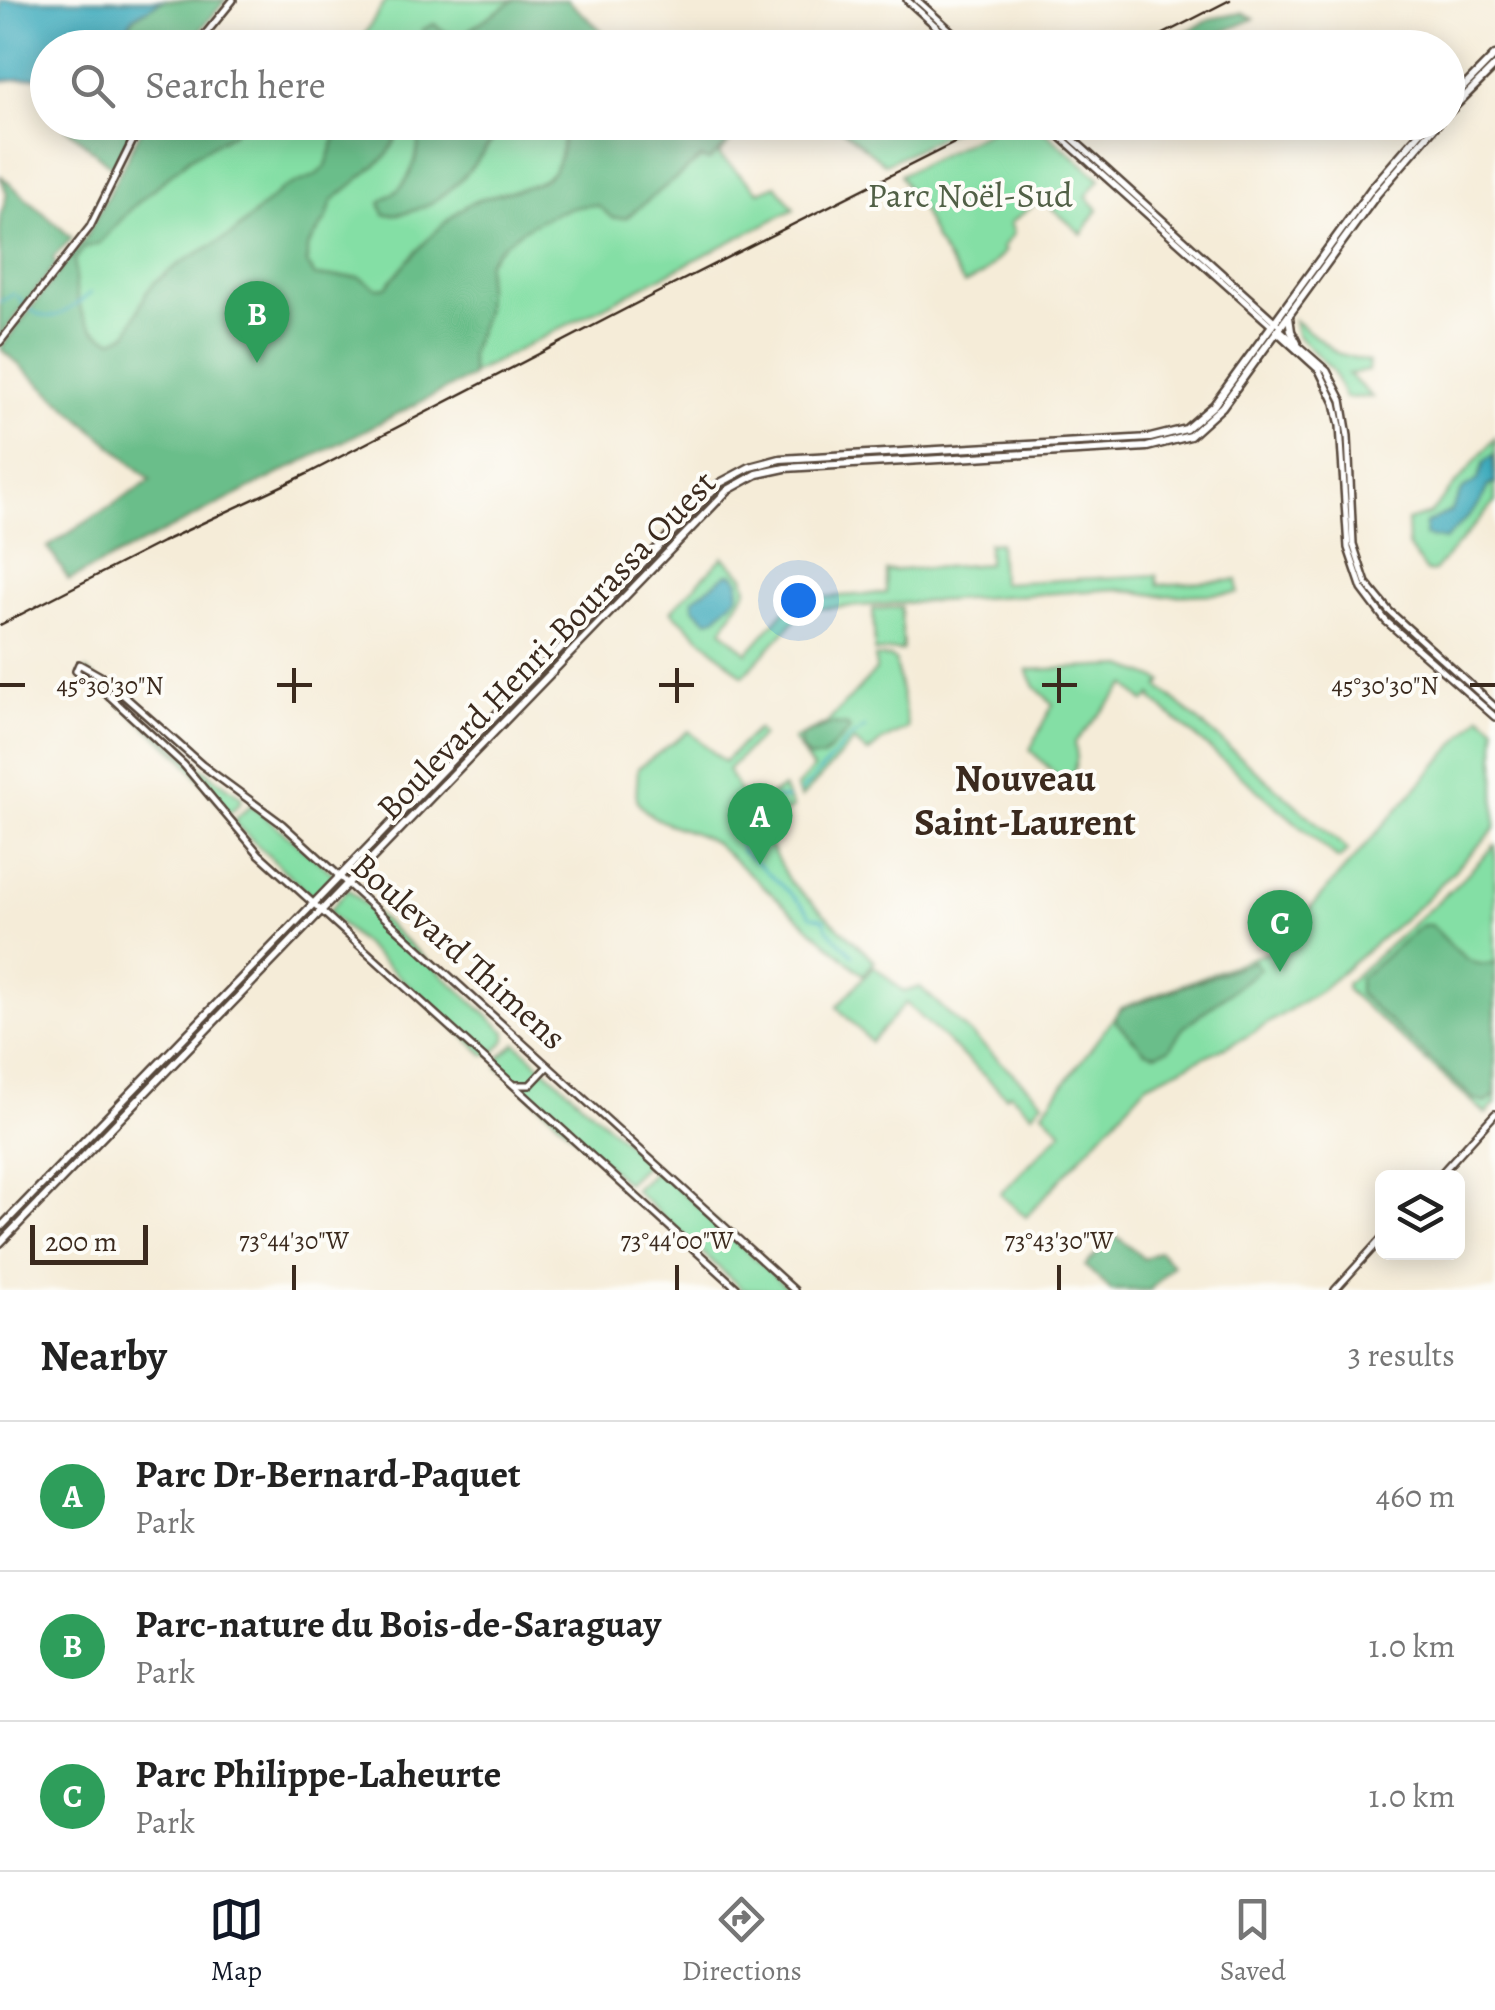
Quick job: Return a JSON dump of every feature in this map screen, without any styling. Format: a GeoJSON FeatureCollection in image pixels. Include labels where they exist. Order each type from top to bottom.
{"type":"FeatureCollection","features":[{"type":"Feature","properties":{"kind":"main road"},"geometry":{"type":"LineString","coordinates":[[1465,85],[1495,54]]}},
{"type":"Feature","properties":{"kind":"main road"},"geometry":{"type":"LineString","coordinates":[[1465,96],[1495,66]]}},
{"type":"Feature","properties":{"kind":"main road","name":"Boulevard Henri-Bourassa Ouest"},"geometry":{"type":"LineString","coordinates":[[0,1242],[711,506],[740,483],[760,473],[784,468],[1167,444],[1190,436],[1214,417],[1385,170],[1412,140]]}},
{"type":"Feature","properties":{"kind":"main road","name":"Boulevard Henri-Bourassa Ouest"},"geometry":{"type":"LineString","coordinates":[[0,1228],[706,496],[734,474],[780,459],[1166,436],[1190,426],[1211,409],[1290,316],[1384,184],[1423,140]]}},
{"type":"Feature","properties":{"kind":"main road"},"geometry":{"type":"LineString","coordinates":[[1290,316],[1290,328],[1298,343]]}},
{"type":"Feature","properties":{"kind":"street"},"geometry":{"type":"LineString","coordinates":[[209,30],[233,0]]}},
{"type":"Feature","properties":{"kind":"street"},"geometry":{"type":"LineString","coordinates":[[907,0],[940,30]]}},
{"type":"Feature","properties":{"kind":"street"},"geometry":{"type":"LineString","coordinates":[[917,0],[950,30]]}},
{"type":"Feature","properties":{"kind":"street"},"geometry":{"type":"LineString","coordinates":[[0,342],[90,227],[133,140]]}},
{"type":"Feature","properties":{"kind":"street"},"geometry":{"type":"LineString","coordinates":[[1064,140],[1330,375],[1343,404],[1353,544],[1366,583],[1389,612],[1495,707]]}},
{"type":"Feature","properties":{"kind":"street"},"geometry":{"type":"LineString","coordinates":[[1074,140],[1319,370],[1335,403],[1340,426],[1347,545],[1354,574],[1386,620],[1495,717]]}},
{"type":"Feature","properties":{"kind":"street","name":"Boulevard Thimens"},"geometry":{"type":"LineString","coordinates":[[739,1290],[248,843],[180,761],[104,691],[76,671],[79,664],[106,680],[189,755],[272,816],[794,1290]]}},
{"type":"Feature","properties":{"kind":"street"},"geometry":{"type":"LineString","coordinates":[[513,1084],[530,1085],[548,1066]]}},
{"type":"Feature","properties":{"kind":"street"},"geometry":{"type":"LineString","coordinates":[[1445,1170],[1489,1126],[1495,1114]]}},
{"type":"Feature","properties":{"kind":"street"},"geometry":{"type":"LineString","coordinates":[[1335,1290],[1375,1246]]}},
{"type":"Feature","properties":{"kind":"green space"},"geometry":{"type":"Polygon","coordinates":[[[163,0],[226,0],[200,30],[125,30],[136,16],[163,0]]]}},
{"type":"Feature","properties":{"kind":"green space"},"geometry":{"type":"Polygon","coordinates":[[[386,0],[567,0],[601,30],[367,30],[386,0]]]}},
{"type":"Feature","properties":{"kind":"green space"},"geometry":{"type":"Polygon","coordinates":[[[514,0],[567,0],[601,30],[469,30],[514,0]]]}},
{"type":"Feature","properties":{"kind":"green space"},"geometry":{"type":"Polygon","coordinates":[[[1242,13],[1254,19],[1228,30],[1190,30],[1214,18],[1242,13]]]}},
{"type":"Feature","properties":{"kind":"green space"},"geometry":{"type":"Polygon","coordinates":[[[81,140],[128,140],[114,169],[81,140]]]}},
{"type":"Feature","properties":{"kind":"green space"},"geometry":{"type":"Polygon","coordinates":[[[136,140],[732,140],[719,155],[759,192],[776,185],[794,209],[69,580],[48,547],[151,480],[2,346],[86,237],[136,140]]]}},
{"type":"Feature","properties":{"kind":"green space"},"geometry":{"type":"Polygon","coordinates":[[[136,140],[221,140],[191,157],[133,207],[100,243],[84,248],[75,260],[80,308],[92,327],[113,340],[128,333],[155,282],[233,234],[282,189],[325,168],[335,140],[396,140],[387,156],[332,201],[327,218],[307,248],[307,263],[315,276],[359,277],[377,288],[386,287],[425,242],[469,204],[547,177],[557,165],[563,140],[731,140],[709,161],[701,158],[626,218],[613,218],[597,205],[582,206],[536,222],[509,240],[487,262],[485,312],[470,355],[472,376],[69,580],[48,547],[151,480],[2,346],[86,237],[136,140]]]}},
{"type":"Feature","properties":{"kind":"green space"},"geometry":{"type":"Polygon","coordinates":[[[418,140],[492,140],[468,171],[439,198],[422,208],[384,214],[380,203],[405,182],[418,140]]]}},
{"type":"Feature","properties":{"kind":"green space"},"geometry":{"type":"Polygon","coordinates":[[[855,140],[934,140],[885,164],[855,140]]]}},
{"type":"Feature","properties":{"kind":"green space","name":"Parc Noël-Sud"},"geometry":{"type":"Polygon","coordinates":[[[971,140],[1055,140],[1100,179],[1086,197],[1098,209],[1082,234],[1041,199],[1010,223],[1014,233],[1002,248],[1005,251],[984,274],[964,284],[900,175],[971,140]]]}},
{"type":"Feature","properties":{"kind":"green space"},"geometry":{"type":"Polygon","coordinates":[[[0,175],[72,238],[53,258],[56,264],[0,337],[0,218],[7,194],[0,175]]]}},
{"type":"Feature","properties":{"kind":"green space"},"geometry":{"type":"Polygon","coordinates":[[[1294,320],[1337,353],[1369,362],[1368,371],[1348,374],[1372,397],[1345,398],[1333,371],[1297,335],[1294,320]]]}},
{"type":"Feature","properties":{"kind":"green space"},"geometry":{"type":"Polygon","coordinates":[[[1495,438],[1495,502],[1434,571],[1426,572],[1408,546],[1407,521],[1430,514],[1495,438]]]}},
{"type":"Feature","properties":{"kind":"green space"},"geometry":{"type":"Polygon","coordinates":[[[999,542],[1001,583],[1156,575],[1158,585],[1237,580],[1238,593],[1162,596],[1117,589],[814,609],[800,615],[743,676],[671,611],[723,557],[744,576],[747,589],[722,630],[747,653],[795,599],[886,593],[886,571],[988,564],[988,543],[999,542]]]}},
{"type":"Feature","properties":{"kind":"green space"},"geometry":{"type":"Polygon","coordinates":[[[901,607],[903,650],[875,652],[873,609],[901,607]]]}},
{"type":"Feature","properties":{"kind":"green space"},"geometry":{"type":"Polygon","coordinates":[[[875,657],[895,660],[908,728],[868,753],[854,741],[801,798],[796,788],[813,769],[793,739],[826,724],[876,670],[875,657]]]}},
{"type":"Feature","properties":{"kind":"green space"},"geometry":{"type":"Polygon","coordinates":[[[1124,666],[1163,681],[1159,687],[1348,850],[1339,859],[1336,857],[1154,701],[1152,695],[1145,702],[1126,685],[1075,742],[1077,758],[1072,778],[1064,782],[1030,750],[1053,704],[1035,687],[1027,670],[1124,666]]]}},
{"type":"Feature","properties":{"kind":"green space"},"geometry":{"type":"Polygon","coordinates":[[[86,670],[187,757],[241,797],[241,802],[227,812],[180,756],[86,670]]]}},
{"type":"Feature","properties":{"kind":"green space"},"geometry":{"type":"Polygon","coordinates":[[[1481,715],[1495,726],[1495,829],[1422,903],[1321,990],[1246,1037],[1147,1084],[1026,1217],[1000,1194],[1062,1131],[1043,1112],[1121,1008],[1273,950],[1481,715]]]}},
{"type":"Feature","properties":{"kind":"green space"},"geometry":{"type":"Polygon","coordinates":[[[832,724],[848,726],[850,730],[823,757],[809,758],[801,749],[800,737],[832,724]]]}},
{"type":"Feature","properties":{"kind":"green space"},"geometry":{"type":"Polygon","coordinates":[[[757,729],[762,735],[728,770],[748,807],[783,788],[793,808],[760,827],[789,881],[875,961],[863,975],[715,843],[652,816],[636,799],[638,768],[689,731],[724,762],[757,729]]]}},
{"type":"Feature","properties":{"kind":"green space"},"geometry":{"type":"Polygon","coordinates":[[[251,805],[335,875],[312,897],[236,825],[235,819],[251,805]]]}},
{"type":"Feature","properties":{"kind":"green space"},"geometry":{"type":"Polygon","coordinates":[[[1495,845],[1495,1104],[1486,1114],[1347,990],[1346,984],[1495,845]]]}},
{"type":"Feature","properties":{"kind":"green space"},"geometry":{"type":"Polygon","coordinates":[[[348,889],[506,1032],[506,1040],[492,1055],[485,1055],[328,912],[348,889]]]}},
{"type":"Feature","properties":{"kind":"green space"},"geometry":{"type":"Polygon","coordinates":[[[1422,925],[1431,925],[1468,959],[1495,962],[1495,1095],[1486,1103],[1474,1099],[1359,994],[1359,979],[1422,925]]]}},
{"type":"Feature","properties":{"kind":"green space"},"geometry":{"type":"Polygon","coordinates":[[[1254,961],[1260,969],[1184,1027],[1169,1049],[1155,1054],[1145,1051],[1116,1022],[1121,1009],[1254,961]]]}},
{"type":"Feature","properties":{"kind":"green space"},"geometry":{"type":"Polygon","coordinates":[[[874,966],[904,992],[920,987],[1043,1101],[1032,1114],[1010,1093],[1006,1096],[906,1003],[871,1042],[837,1007],[874,966]]]}},
{"type":"Feature","properties":{"kind":"green space"},"geometry":{"type":"Polygon","coordinates":[[[516,1043],[648,1162],[626,1183],[522,1088],[524,1084],[498,1067],[498,1059],[516,1043]]]}},
{"type":"Feature","properties":{"kind":"green space"},"geometry":{"type":"Polygon","coordinates":[[[657,1169],[790,1290],[743,1290],[634,1190],[657,1169]]]}},
{"type":"Feature","properties":{"kind":"green space"},"geometry":{"type":"Polygon","coordinates":[[[1115,1235],[1144,1259],[1159,1251],[1173,1265],[1150,1290],[1111,1290],[1085,1266],[1115,1235]]]}},
{"type":"Feature","properties":{"kind":"water"},"geometry":{"type":"Polygon","coordinates":[[[0,0],[163,0],[135,16],[124,30],[30,30],[30,78],[0,81],[0,0]]]}},
{"type":"Feature","properties":{"kind":"water"},"geometry":{"type":"Polygon","coordinates":[[[1493,455],[1495,483],[1488,486],[1479,505],[1445,540],[1425,536],[1426,523],[1451,511],[1463,489],[1478,480],[1484,462],[1493,455]]]}},
{"type":"Feature","properties":{"kind":"water"},"geometry":{"type":"Polygon","coordinates":[[[727,574],[733,574],[739,581],[738,595],[715,618],[707,620],[694,608],[693,599],[727,574]]]}},
{"type":"Feature","properties":{"kind":"waterway"},"geometry":{"type":"LineString","coordinates":[[30,309],[54,316],[91,293]]}},
{"type":"Feature","properties":{"kind":"waterway"},"geometry":{"type":"LineString","coordinates":[[0,302],[14,294]]}},
{"type":"Feature","properties":{"kind":"waterway"},"geometry":{"type":"LineString","coordinates":[[18,296],[24,305]]}},
{"type":"Feature","properties":{"kind":"waterway"},"geometry":{"type":"LineString","coordinates":[[800,793],[849,739],[865,728]]}},
{"type":"Feature","properties":{"kind":"waterway"},"geometry":{"type":"LineString","coordinates":[[741,803],[754,817],[777,798],[788,799]]}},
{"type":"Feature","properties":{"kind":"waterway"},"geometry":{"type":"LineString","coordinates":[[754,817],[740,843],[741,851],[811,916],[824,919],[827,929],[853,955]]}},
{"type":"Feature","properties":{"kind":"tram line"},"geometry":{"type":"LineString","coordinates":[[1171,30],[1230,0]]}},
{"type":"Feature","properties":{"kind":"tram line"},"geometry":{"type":"LineString","coordinates":[[0,625],[307,474],[960,140]]}},
{"type":"Feature","properties":{"kind":"place","name":"Parc-nature du Bois-de-Saraguay"},"geometry":{"type":"Point","coordinates":[257,363]}},
{"type":"Feature","properties":{"kind":"place","name":"Parc Dr-Bernard-Paquet"},"geometry":{"type":"Point","coordinates":[760,865]}},
{"type":"Feature","properties":{"kind":"place","name":"Parc Philippe-Laheurte"},"geometry":{"type":"Point","coordinates":[1280,972]}},
{"type":"Feature","properties":{"kind":"district","name":"Nouveau Saint-Laurent"},"geometry":{"type":"Point","coordinates":[1025,800]}}]}
